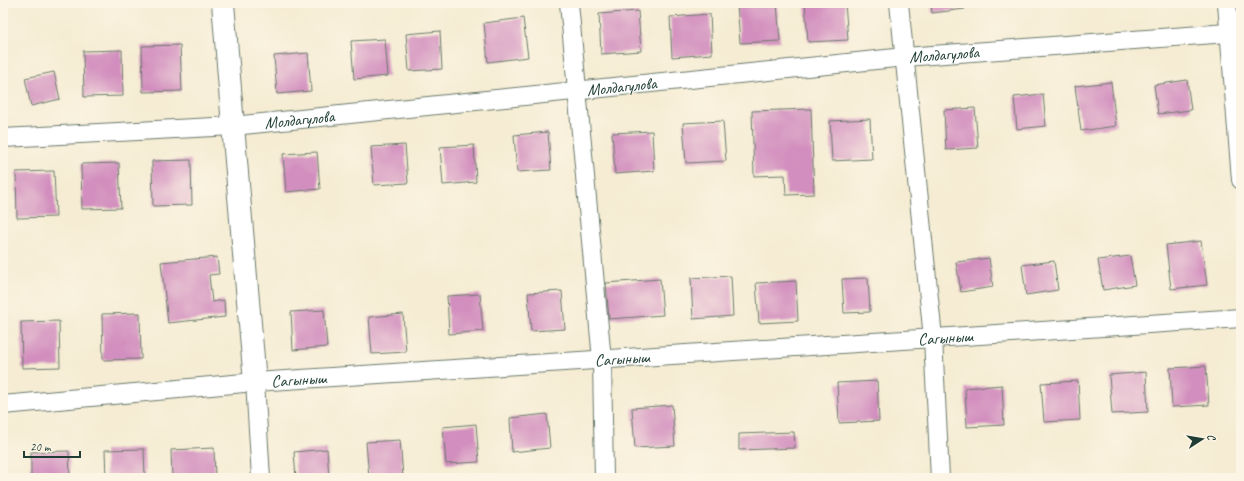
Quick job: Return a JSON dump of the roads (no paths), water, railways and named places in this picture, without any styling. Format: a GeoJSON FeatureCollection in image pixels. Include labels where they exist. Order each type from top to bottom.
{"type":"FeatureCollection","features":[{"type":"Feature","properties":{"kind":"street"},"geometry":{"type":"LineString","coordinates":[[223,3],[232,126],[255,382],[261,478]]}},
{"type":"Feature","properties":{"kind":"street"},"geometry":{"type":"LineString","coordinates":[[569,3],[602,360],[604,478]]}},
{"type":"Feature","properties":{"kind":"street"},"geometry":{"type":"LineString","coordinates":[[899,3],[933,338],[940,478]]}},
{"type":"Feature","properties":{"kind":"street"},"geometry":{"type":"LineString","coordinates":[[1227,3],[1235,33],[1241,180]]}},
{"type":"Feature","properties":{"kind":"street","name":"Молдагулова"},"geometry":{"type":"LineString","coordinates":[[3,138],[232,126],[905,57],[1235,33]]}},
{"type":"Feature","properties":{"kind":"street","name":"Сагыныш"},"geometry":{"type":"LineString","coordinates":[[3,405],[255,382],[1241,318]]}}]}
